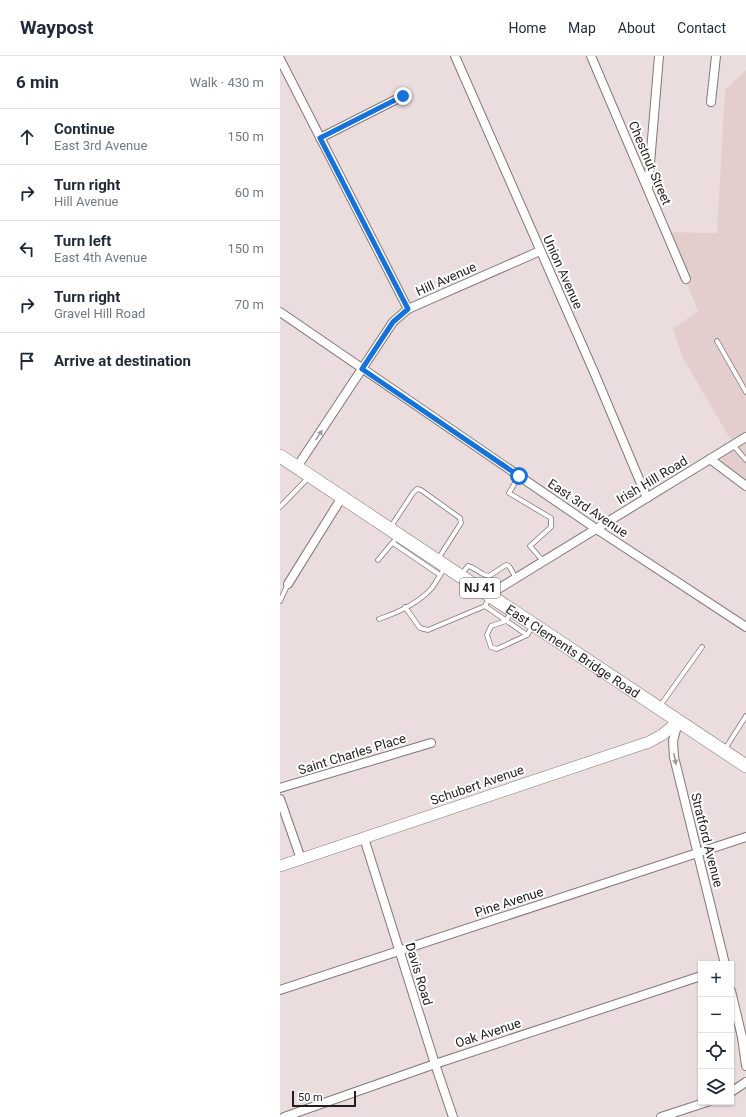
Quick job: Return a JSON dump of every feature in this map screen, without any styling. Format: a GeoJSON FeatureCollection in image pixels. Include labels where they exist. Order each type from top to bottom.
{"type":"FeatureCollection","features":[{"type":"Feature","properties":{"kind":"main road","name":"East Clements Bridge Road"},"geometry":{"type":"LineString","coordinates":[[280,456],[342,497],[441,567],[461,575],[509,615],[534,624],[746,766]]}},
{"type":"Feature","properties":{"kind":"street","name":"Union Avenue"},"geometry":{"type":"LineString","coordinates":[[455,56],[594,372],[647,498]]}},
{"type":"Feature","properties":{"kind":"street","name":"Chestnut Street"},"geometry":{"type":"LineString","coordinates":[[591,56],[686,279]]}},
{"type":"Feature","properties":{"kind":"street"},"geometry":{"type":"LineString","coordinates":[[648,189],[659,56]]}},
{"type":"Feature","properties":{"kind":"street"},"geometry":{"type":"LineString","coordinates":[[712,102],[716,56]]}},
{"type":"Feature","properties":{"kind":"street"},"geometry":{"type":"LineString","coordinates":[[280,59],[408,309]]}},
{"type":"Feature","properties":{"kind":"street"},"geometry":{"type":"LineString","coordinates":[[320,138],[403,96]]}},
{"type":"Feature","properties":{"kind":"street","name":"Hill Avenue"},"geometry":{"type":"LineString","coordinates":[[297,467],[393,322],[408,309],[540,251]]}},
{"type":"Feature","properties":{"kind":"street","name":"East 3rd Avenue"},"geometry":{"type":"LineString","coordinates":[[280,312],[595,528],[746,626]]}},
{"type":"Feature","properties":{"kind":"street","name":"Irish Hill Road"},"geometry":{"type":"LineString","coordinates":[[489,598],[516,578],[595,528],[746,437]]}},
{"type":"Feature","properties":{"kind":"street"},"geometry":{"type":"LineString","coordinates":[[710,459],[746,486]]}},
{"type":"Feature","properties":{"kind":"street"},"geometry":{"type":"LineString","coordinates":[[288,584],[342,497]]}},
{"type":"Feature","properties":{"kind":"street","name":"Schubert Avenue"},"geometry":{"type":"LineString","coordinates":[[280,866],[649,742],[662,735],[679,721]]}},
{"type":"Feature","properties":{"kind":"street","name":"Stratford Avenue"},"geometry":{"type":"LineString","coordinates":[[679,721],[673,741],[674,757],[724,961]]}},
{"type":"Feature","properties":{"kind":"street","name":"Saint Charles Place"},"geometry":{"type":"LineString","coordinates":[[280,788],[431,743]]}},
{"type":"Feature","properties":{"kind":"street"},"geometry":{"type":"LineString","coordinates":[[280,799],[301,859]]}},
{"type":"Feature","properties":{"kind":"street","name":"Pine Avenue"},"geometry":{"type":"LineString","coordinates":[[280,990],[746,837]]}},
{"type":"Feature","properties":{"kind":"street","name":"Davis Road"},"geometry":{"type":"LineString","coordinates":[[364,838],[435,1064],[454,1117]]}},
{"type":"Feature","properties":{"kind":"street","name":"Oak Avenue"},"geometry":{"type":"LineString","coordinates":[[284,1117],[435,1064],[698,977]]}},
{"type":"Feature","properties":{"kind":"street"},"geometry":{"type":"LineString","coordinates":[[732,997],[742,1037],[746,1066]]}},
{"type":"Feature","properties":{"kind":"street"},"geometry":{"type":"LineString","coordinates":[[734,1090],[746,1082]]}},
{"type":"Feature","properties":{"kind":"street"},"geometry":{"type":"LineString","coordinates":[[661,1117],[698,1105]]}},
{"type":"Feature","properties":{"kind":"lane"},"geometry":{"type":"LineString","coordinates":[[717,341],[746,392]]}},
{"type":"Feature","properties":{"kind":"lane"},"geometry":{"type":"LineString","coordinates":[[733,445],[746,460]]}},
{"type":"Feature","properties":{"kind":"lane"},"geometry":{"type":"LineString","coordinates":[[280,507],[310,476]]}},
{"type":"Feature","properties":{"kind":"lane"},"geometry":{"type":"LineString","coordinates":[[519,476],[509,493],[551,518],[551,526],[530,546],[544,560]]}},
{"type":"Feature","properties":{"kind":"lane"},"geometry":{"type":"LineString","coordinates":[[378,560],[394,535],[412,493],[417,490],[421,490],[460,518],[461,523],[431,589],[405,607],[379,620]]}},
{"type":"Feature","properties":{"kind":"lane"},"geometry":{"type":"LineString","coordinates":[[461,575],[468,566],[472,567],[484,576],[489,576],[506,565],[509,566],[516,578]]}},
{"type":"Feature","properties":{"kind":"lane"},"geometry":{"type":"LineString","coordinates":[[280,601],[288,584]]}},
{"type":"Feature","properties":{"kind":"lane"},"geometry":{"type":"LineString","coordinates":[[405,607],[420,628],[428,630],[489,598]]}},
{"type":"Feature","properties":{"kind":"lane"},"geometry":{"type":"LineString","coordinates":[[527,635],[509,615],[491,626],[487,635],[491,647],[497,649],[527,635],[534,624]]}},
{"type":"Feature","properties":{"kind":"lane"},"geometry":{"type":"LineString","coordinates":[[659,708],[702,647]]}},
{"type":"Feature","properties":{"kind":"lane"},"geometry":{"type":"LineString","coordinates":[[723,751],[746,716]]}},
{"type":"Feature","properties":{"kind":"shaded area"},"geometry":{"type":"Polygon","coordinates":[[[746,70],[746,486],[708,459],[732,442],[683,358],[673,329],[698,311],[665,232],[717,233],[725,90],[746,70]]]}},
{"type":"Feature","properties":{"kind":"route"},"geometry":{"type":"LineString","coordinates":[[403,96],[320,138],[408,309],[393,322],[362,369],[519,476]]}}]}
